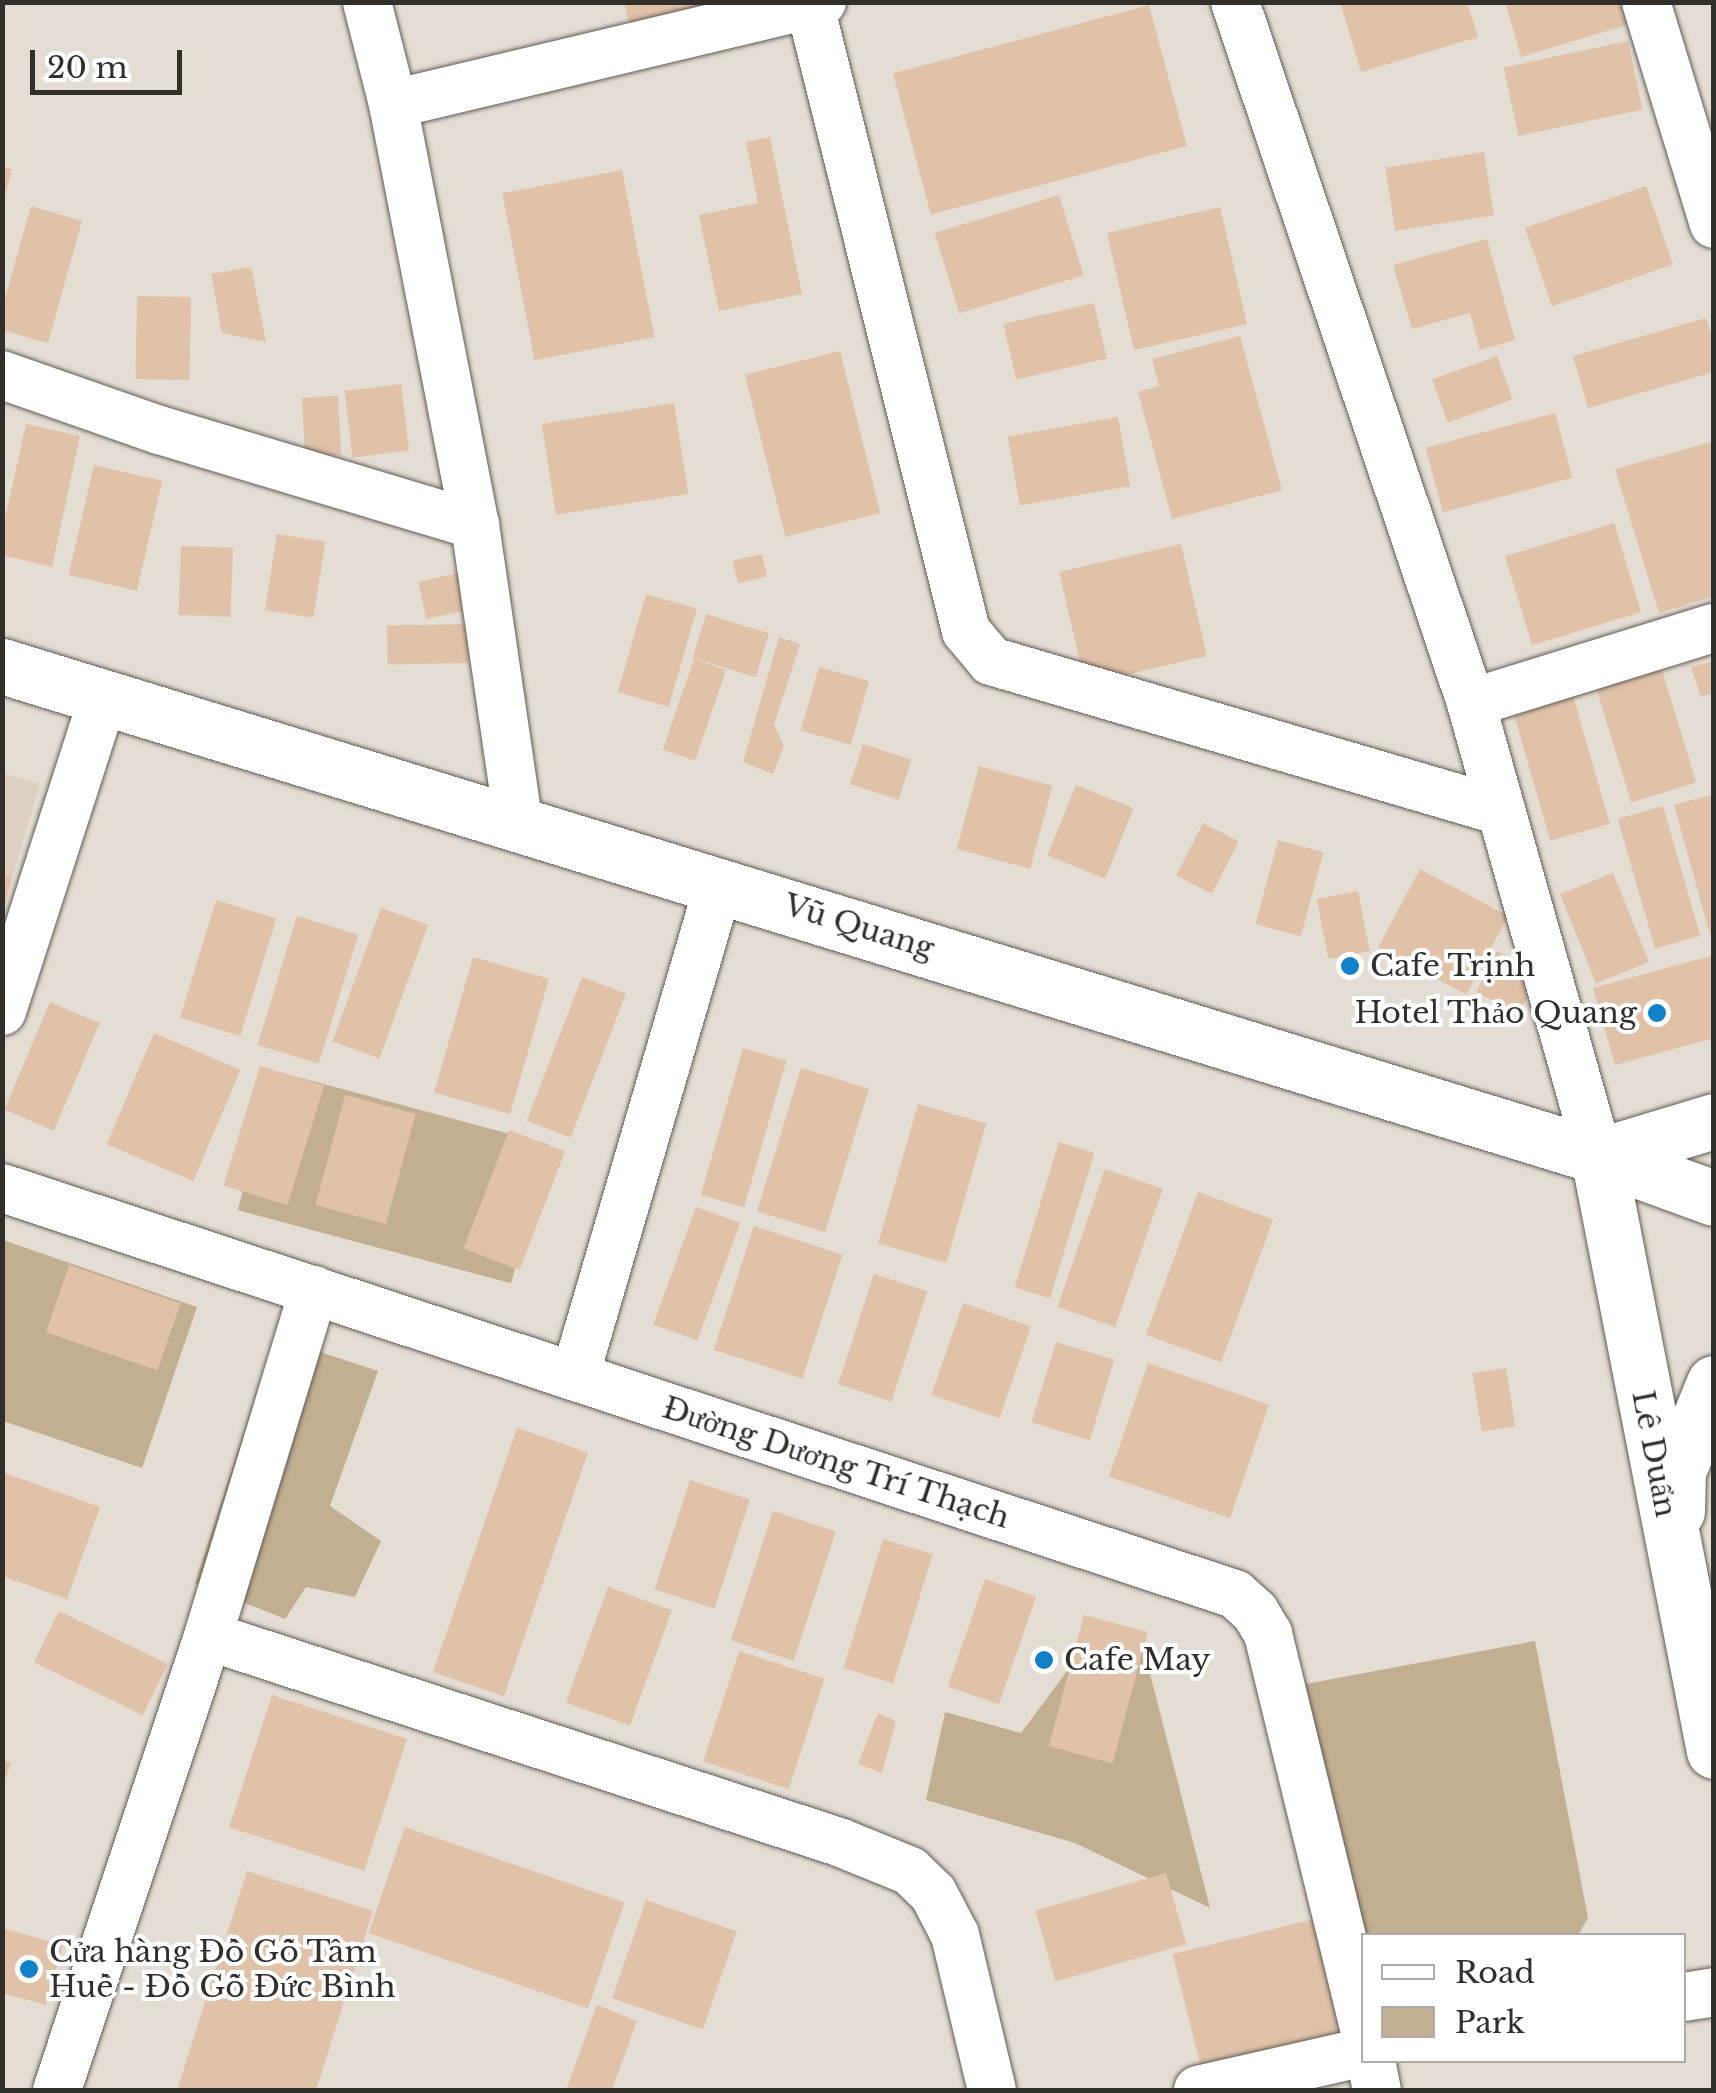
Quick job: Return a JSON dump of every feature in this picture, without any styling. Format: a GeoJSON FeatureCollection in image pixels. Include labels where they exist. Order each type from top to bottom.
{"type":"FeatureCollection","features":[{"type":"Feature","properties":{"kind":"main road","name":"Vũ Quang"},"geometry":{"type":"LineString","coordinates":[[2,666],[1598,1156],[1714,1198]]}},
{"type":"Feature","properties":{"kind":"main road"},"geometry":{"type":"LineString","coordinates":[[1598,1156],[1714,1120]]}},
{"type":"Feature","properties":{"kind":"main road","name":"Lê Duẩn"},"geometry":{"type":"LineString","coordinates":[[1598,1156],[1714,1752]]}},
{"type":"Feature","properties":{"kind":"main road"},"geometry":{"type":"LineString","coordinates":[[1677,1574],[1678,1471],[1714,1383]]}},
{"type":"Feature","properties":{"kind":"street"},"geometry":{"type":"LineString","coordinates":[[367,2],[394,104],[475,525],[518,825]]}},
{"type":"Feature","properties":{"kind":"street"},"geometry":{"type":"LineString","coordinates":[[1235,2],[1471,703],[1598,1156]]}},
{"type":"Feature","properties":{"kind":"street"},"geometry":{"type":"LineString","coordinates":[[1646,2],[1714,224]]}},
{"type":"Feature","properties":{"kind":"street"},"geometry":{"type":"LineString","coordinates":[[394,104],[814,4],[966,631],[991,661],[1501,811]]}},
{"type":"Feature","properties":{"kind":"street"},"geometry":{"type":"LineString","coordinates":[[2,375],[159,430],[475,525]]}},
{"type":"Feature","properties":{"kind":"street"},"geometry":{"type":"LineString","coordinates":[[1471,703],[1714,628]]}},
{"type":"Feature","properties":{"kind":"street"},"geometry":{"type":"LineString","coordinates":[[2,1011],[104,696]]}},
{"type":"Feature","properties":{"kind":"street"},"geometry":{"type":"LineString","coordinates":[[576,1376],[719,884]]}},
{"type":"Feature","properties":{"kind":"street","name":"Đường Dương Trí Thạch"},"geometry":{"type":"LineString","coordinates":[[2,1188],[1235,1594],[1255,1612],[1268,1634],[1361,2016]]}},
{"type":"Feature","properties":{"kind":"street"},"geometry":{"type":"LineString","coordinates":[[58,2090],[208,1636],[314,1290]]}},
{"type":"Feature","properties":{"kind":"street"},"geometry":{"type":"LineString","coordinates":[[208,1636],[856,1848],[910,1871],[933,1893],[955,1935],[992,2090]]}},
{"type":"Feature","properties":{"kind":"street"},"geometry":{"type":"LineString","coordinates":[[1686,1997],[1714,1992]]}},
{"type":"Feature","properties":{"kind":"street"},"geometry":{"type":"LineString","coordinates":[[1198,2090],[1361,2053]]}},
{"type":"Feature","properties":{"kind":"street"},"geometry":{"type":"LineString","coordinates":[[1372,2063],[1377,2090]]}},
{"type":"Feature","properties":{"kind":"shaded area"},"geometry":{"type":"Polygon","coordinates":[[[3,773],[40,784],[3,908],[3,773]]]}},
{"type":"Feature","properties":{"kind":"green space"},"geometry":{"type":"Polygon","coordinates":[[[275,1071],[548,1144],[511,1283],[238,1210],[275,1071]]]}},
{"type":"Feature","properties":{"kind":"green space"},"geometry":{"type":"Polygon","coordinates":[[[3,1240],[197,1307],[142,1468],[3,1421],[3,1240]]]}},
{"type":"Feature","properties":{"kind":"green space"},"geometry":{"type":"Polygon","coordinates":[[[275,1337],[378,1371],[330,1506],[381,1541],[355,1597],[306,1587],[285,1619],[195,1583],[275,1337]]]}},
{"type":"Feature","properties":{"kind":"green space"},"geometry":{"type":"Polygon","coordinates":[[[1102,1624],[1144,1650],[1210,1908],[1075,1843],[926,1800],[945,1712],[1021,1733],[1102,1624]]]}},
{"type":"Feature","properties":{"kind":"green space"},"geometry":{"type":"Polygon","coordinates":[[[1535,1641],[1588,1918],[1579,1933],[1363,1933],[1295,1686],[1535,1641]]]}},
{"type":"Feature","properties":{"kind":"building"},"geometry":{"type":"Polygon","coordinates":[[[624,2],[765,2],[633,39],[624,2]]]}},
{"type":"Feature","properties":{"kind":"building"},"geometry":{"type":"Polygon","coordinates":[[[1340,2],[1467,2],[1478,37],[1361,72],[1340,2]]]}},
{"type":"Feature","properties":{"kind":"building"},"geometry":{"type":"Polygon","coordinates":[[[1505,2],[1626,2],[1633,23],[1521,57],[1505,2]]]}},
{"type":"Feature","properties":{"kind":"building"},"geometry":{"type":"Polygon","coordinates":[[[1149,5],[1187,146],[931,215],[893,74],[1149,5]]]}},
{"type":"Feature","properties":{"kind":"building"},"geometry":{"type":"Polygon","coordinates":[[[1628,41],[1643,109],[1518,136],[1504,67],[1628,41]]]}},
{"type":"Feature","properties":{"kind":"building"},"geometry":{"type":"Polygon","coordinates":[[[770,137],[802,294],[719,311],[699,215],[758,203],[746,142],[770,137]]]}},
{"type":"Feature","properties":{"kind":"building"},"geometry":{"type":"Polygon","coordinates":[[[1484,152],[1494,215],[1395,231],[1385,168],[1484,152]]]}},
{"type":"Feature","properties":{"kind":"building"},"geometry":{"type":"Polygon","coordinates":[[[2,167],[12,169],[4,199],[2,198],[2,167]]]}},
{"type":"Feature","properties":{"kind":"building"},"geometry":{"type":"Polygon","coordinates":[[[622,170],[654,337],[535,360],[502,193],[622,170]]]}},
{"type":"Feature","properties":{"kind":"building"},"geometry":{"type":"Polygon","coordinates":[[[1646,186],[1673,264],[1552,306],[1525,228],[1646,186]]]}},
{"type":"Feature","properties":{"kind":"building"},"geometry":{"type":"Polygon","coordinates":[[[1059,195],[1084,275],[959,313],[935,233],[1059,195]]]}},
{"type":"Feature","properties":{"kind":"building"},"geometry":{"type":"Polygon","coordinates":[[[31,206],[82,221],[48,343],[2,330],[2,309],[31,206]]]}},
{"type":"Feature","properties":{"kind":"building"},"geometry":{"type":"Polygon","coordinates":[[[1220,207],[1247,324],[1134,350],[1107,233],[1220,207]]]}},
{"type":"Feature","properties":{"kind":"building"},"geometry":{"type":"Polygon","coordinates":[[[1487,239],[1515,340],[1480,350],[1470,313],[1412,329],[1393,265],[1487,239]]]}},
{"type":"Feature","properties":{"kind":"building"},"geometry":{"type":"Polygon","coordinates":[[[251,267],[266,342],[222,333],[211,274],[251,267]]]}},
{"type":"Feature","properties":{"kind":"building"},"geometry":{"type":"Polygon","coordinates":[[[137,296],[191,297],[190,380],[136,379],[137,296]]]}},
{"type":"Feature","properties":{"kind":"building"},"geometry":{"type":"Polygon","coordinates":[[[1094,303],[1107,359],[1016,379],[1003,324],[1094,303]]]}},
{"type":"Feature","properties":{"kind":"building"},"geometry":{"type":"Polygon","coordinates":[[[1706,318],[1714,344],[1714,372],[1588,408],[1573,356],[1706,318]]]}},
{"type":"Feature","properties":{"kind":"building"},"geometry":{"type":"Polygon","coordinates":[[[1240,336],[1282,490],[1172,519],[1138,392],[1159,386],[1152,359],[1240,336]]]}},
{"type":"Feature","properties":{"kind":"building"},"geometry":{"type":"Polygon","coordinates":[[[840,351],[880,513],[785,537],[745,375],[840,351]]]}},
{"type":"Feature","properties":{"kind":"building"},"geometry":{"type":"Polygon","coordinates":[[[1497,356],[1513,399],[1448,423],[1432,380],[1497,356]]]}},
{"type":"Feature","properties":{"kind":"building"},"geometry":{"type":"Polygon","coordinates":[[[401,384],[409,451],[353,457],[344,391],[401,384]]]}},
{"type":"Feature","properties":{"kind":"building"},"geometry":{"type":"Polygon","coordinates":[[[338,396],[341,455],[305,457],[302,398],[338,396]]]}},
{"type":"Feature","properties":{"kind":"building"},"geometry":{"type":"Polygon","coordinates":[[[674,403],[688,494],[556,515],[542,424],[674,403]]]}},
{"type":"Feature","properties":{"kind":"building"},"geometry":{"type":"Polygon","coordinates":[[[1555,413],[1572,478],[1443,512],[1426,448],[1555,413]]]}},
{"type":"Feature","properties":{"kind":"building"},"geometry":{"type":"Polygon","coordinates":[[[1118,417],[1130,486],[1020,505],[1008,436],[1118,417]]]}},
{"type":"Feature","properties":{"kind":"building"},"geometry":{"type":"Polygon","coordinates":[[[26,424],[80,436],[52,567],[2,555],[2,532],[26,424]]]}},
{"type":"Feature","properties":{"kind":"building"},"geometry":{"type":"Polygon","coordinates":[[[1714,441],[1714,596],[1659,613],[1615,469],[1714,441]]]}},
{"type":"Feature","properties":{"kind":"building"},"geometry":{"type":"Polygon","coordinates":[[[94,465],[162,481],[137,591],[69,575],[94,465]]]}},
{"type":"Feature","properties":{"kind":"building"},"geometry":{"type":"Polygon","coordinates":[[[1614,523],[1641,612],[1532,645],[1505,556],[1614,523]]]}},
{"type":"Feature","properties":{"kind":"building"},"geometry":{"type":"Polygon","coordinates":[[[277,534],[325,542],[313,618],[265,610],[277,534]]]}},
{"type":"Feature","properties":{"kind":"building"},"geometry":{"type":"Polygon","coordinates":[[[1181,544],[1207,656],[1085,684],[1059,572],[1181,544]]]}},
{"type":"Feature","properties":{"kind":"building"},"geometry":{"type":"Polygon","coordinates":[[[181,546],[233,548],[231,617],[179,615],[181,546]]]}},
{"type":"Feature","properties":{"kind":"building"},"geometry":{"type":"Polygon","coordinates":[[[762,554],[767,576],[738,583],[733,561],[762,554]]]}},
{"type":"Feature","properties":{"kind":"building"},"geometry":{"type":"Polygon","coordinates":[[[473,570],[481,607],[426,619],[418,582],[473,570]]]}},
{"type":"Feature","properties":{"kind":"building"},"geometry":{"type":"Polygon","coordinates":[[[646,594],[697,609],[669,707],[618,692],[646,594]]]}},
{"type":"Feature","properties":{"kind":"building"},"geometry":{"type":"Polygon","coordinates":[[[706,614],[769,633],[756,677],[693,658],[706,614]]]}},
{"type":"Feature","properties":{"kind":"building"},"geometry":{"type":"Polygon","coordinates":[[[468,624],[469,663],[388,664],[387,625],[468,624]]]}},
{"type":"Feature","properties":{"kind":"building"},"geometry":{"type":"Polygon","coordinates":[[[779,637],[800,644],[774,725],[784,746],[773,774],[743,762],[779,637]]]}},
{"type":"Feature","properties":{"kind":"building"},"geometry":{"type":"Polygon","coordinates":[[[694,659],[726,670],[695,761],[663,750],[694,659]]]}},
{"type":"Feature","properties":{"kind":"building"},"geometry":{"type":"Polygon","coordinates":[[[1714,661],[1714,693],[1701,697],[1691,667],[1714,661]]]}},
{"type":"Feature","properties":{"kind":"building"},"geometry":{"type":"Polygon","coordinates":[[[1660,664],[1696,783],[1631,802],[1595,684],[1660,664]]]}},
{"type":"Feature","properties":{"kind":"building"},"geometry":{"type":"Polygon","coordinates":[[[819,667],[869,681],[851,745],[801,730],[819,667]]]}},
{"type":"Feature","properties":{"kind":"building"},"geometry":{"type":"Polygon","coordinates":[[[1572,692],[1610,824],[1550,841],[1512,709],[1572,692]]]}},
{"type":"Feature","properties":{"kind":"building"},"geometry":{"type":"Polygon","coordinates":[[[863,744],[912,760],[899,800],[850,784],[863,744]]]}},
{"type":"Feature","properties":{"kind":"building"},"geometry":{"type":"Polygon","coordinates":[[[979,766],[1052,786],[1030,869],[957,849],[979,766]]]}},
{"type":"Feature","properties":{"kind":"building"},"geometry":{"type":"Polygon","coordinates":[[[1076,785],[1133,808],[1105,879],[1048,855],[1076,785]]]}},
{"type":"Feature","properties":{"kind":"building"},"geometry":{"type":"Polygon","coordinates":[[[1714,794],[1714,934],[1710,935],[1674,805],[1714,794]]]}},
{"type":"Feature","properties":{"kind":"building"},"geometry":{"type":"Polygon","coordinates":[[[1663,806],[1700,936],[1655,949],[1618,819],[1663,806]]]}},
{"type":"Feature","properties":{"kind":"building"},"geometry":{"type":"Polygon","coordinates":[[[1203,823],[1239,841],[1212,894],[1176,876],[1203,823]]]}},
{"type":"Feature","properties":{"kind":"building"},"geometry":{"type":"Polygon","coordinates":[[[1278,840],[1323,852],[1301,936],[1255,924],[1278,840]]]}},
{"type":"Feature","properties":{"kind":"building"},"geometry":{"type":"Polygon","coordinates":[[[1420,869],[1508,916],[1467,995],[1378,948],[1420,869]]]}},
{"type":"Feature","properties":{"kind":"building"},"geometry":{"type":"Polygon","coordinates":[[[1613,873],[1649,962],[1596,983],[1560,894],[1613,873]]]}},
{"type":"Feature","properties":{"kind":"building"},"geometry":{"type":"Polygon","coordinates":[[[2,875],[12,878],[4,908],[2,908],[2,875]]]}},
{"type":"Feature","properties":{"kind":"building"},"geometry":{"type":"Polygon","coordinates":[[[1358,891],[1370,951],[1328,959],[1317,899],[1358,891]]]}},
{"type":"Feature","properties":{"kind":"building"},"geometry":{"type":"Polygon","coordinates":[[[216,900],[276,918],[240,1036],[180,1018],[216,900]]]}},
{"type":"Feature","properties":{"kind":"building"},"geometry":{"type":"Polygon","coordinates":[[[381,908],[428,925],[379,1059],[332,1041],[381,908]]]}},
{"type":"Feature","properties":{"kind":"building"},"geometry":{"type":"Polygon","coordinates":[[[297,916],[358,935],[319,1064],[258,1045],[297,916]]]}},
{"type":"Feature","properties":{"kind":"building"},"geometry":{"type":"Polygon","coordinates":[[[1497,951],[1540,973],[1519,1014],[1476,992],[1497,951]]]}},
{"type":"Feature","properties":{"kind":"building","name":"Hotel Thảo Quang"},"geometry":{"type":"Polygon","coordinates":[[[1714,955],[1714,1038],[1615,1065],[1593,988],[1714,955]]]}},
{"type":"Feature","properties":{"kind":"building"},"geometry":{"type":"Polygon","coordinates":[[[473,957],[549,979],[510,1114],[434,1093],[473,957]]]}},
{"type":"Feature","properties":{"kind":"building"},"geometry":{"type":"Polygon","coordinates":[[[582,977],[626,994],[571,1138],[527,1121],[582,977]]]}},
{"type":"Feature","properties":{"kind":"building"},"geometry":{"type":"Polygon","coordinates":[[[50,1002],[100,1023],[54,1131],[4,1110],[50,1002]]]}},
{"type":"Feature","properties":{"kind":"building"},"geometry":{"type":"Polygon","coordinates":[[[154,1033],[241,1070],[193,1181],[107,1144],[154,1033]]]}},
{"type":"Feature","properties":{"kind":"building"},"geometry":{"type":"Polygon","coordinates":[[[743,1048],[786,1060],[744,1207],[701,1195],[743,1048]]]}},
{"type":"Feature","properties":{"kind":"building"},"geometry":{"type":"Polygon","coordinates":[[[260,1066],[324,1086],[288,1205],[223,1186],[260,1066]]]}},
{"type":"Feature","properties":{"kind":"building"},"geometry":{"type":"Polygon","coordinates":[[[801,1068],[869,1089],[825,1232],[757,1211],[801,1068]]]}},
{"type":"Feature","properties":{"kind":"building"},"geometry":{"type":"Polygon","coordinates":[[[345,1095],[416,1114],[386,1224],[315,1205],[345,1095]]]}},
{"type":"Feature","properties":{"kind":"building"},"geometry":{"type":"Polygon","coordinates":[[[918,1104],[986,1124],[946,1263],[878,1243],[918,1104]]]}},
{"type":"Feature","properties":{"kind":"building"},"geometry":{"type":"Polygon","coordinates":[[[509,1130],[565,1152],[520,1270],[463,1249],[509,1130]]]}},
{"type":"Feature","properties":{"kind":"building"},"geometry":{"type":"Polygon","coordinates":[[[1059,1142],[1094,1153],[1050,1298],[1015,1287],[1059,1142]]]}},
{"type":"Feature","properties":{"kind":"building"},"geometry":{"type":"Polygon","coordinates":[[[1105,1169],[1163,1189],[1115,1327],[1057,1307],[1105,1169]]]}},
{"type":"Feature","properties":{"kind":"building"},"geometry":{"type":"Polygon","coordinates":[[[1198,1192],[1273,1219],[1221,1362],[1146,1335],[1198,1192]]]}},
{"type":"Feature","properties":{"kind":"building"},"geometry":{"type":"Polygon","coordinates":[[[696,1207],[740,1223],[697,1341],[653,1324],[696,1207]]]}},
{"type":"Feature","properties":{"kind":"building"},"geometry":{"type":"Polygon","coordinates":[[[754,1226],[842,1255],[802,1378],[714,1350],[754,1226]]]}},
{"type":"Feature","properties":{"kind":"building"},"geometry":{"type":"Polygon","coordinates":[[[69,1265],[181,1303],[157,1371],[46,1332],[69,1265]]]}},
{"type":"Feature","properties":{"kind":"building"},"geometry":{"type":"Polygon","coordinates":[[[874,1274],[927,1291],[891,1402],[838,1384],[874,1274]]]}},
{"type":"Feature","properties":{"kind":"building"},"geometry":{"type":"Polygon","coordinates":[[[963,1303],[1031,1326],[999,1418],[931,1395],[963,1303]]]}},
{"type":"Feature","properties":{"kind":"building"},"geometry":{"type":"Polygon","coordinates":[[[1056,1342],[1114,1360],[1090,1440],[1031,1422],[1056,1342]]]}},
{"type":"Feature","properties":{"kind":"building"},"geometry":{"type":"Polygon","coordinates":[[[1148,1363],[1269,1405],[1230,1518],[1109,1476],[1148,1363]]]}},
{"type":"Feature","properties":{"kind":"building"},"geometry":{"type":"Polygon","coordinates":[[[1506,1368],[1515,1426],[1482,1432],[1472,1373],[1506,1368]]]}},
{"type":"Feature","properties":{"kind":"building"},"geometry":{"type":"Polygon","coordinates":[[[517,1428],[588,1452],[504,1696],[433,1672],[517,1428]]]}},
{"type":"Feature","properties":{"kind":"building"},"geometry":{"type":"Polygon","coordinates":[[[2,1472],[100,1507],[67,1599],[2,1576],[2,1472]]]}},
{"type":"Feature","properties":{"kind":"building"},"geometry":{"type":"Polygon","coordinates":[[[690,1480],[750,1499],[714,1609],[654,1589],[690,1480]]]}},
{"type":"Feature","properties":{"kind":"building"},"geometry":{"type":"Polygon","coordinates":[[[773,1511],[836,1531],[794,1661],[731,1640],[773,1511]]]}},
{"type":"Feature","properties":{"kind":"building"},"geometry":{"type":"Polygon","coordinates":[[[883,1539],[933,1554],[893,1683],[844,1668],[883,1539]]]}},
{"type":"Feature","properties":{"kind":"building"},"geometry":{"type":"Polygon","coordinates":[[[985,1579],[1036,1597],[999,1704],[948,1687],[985,1579]]]}},
{"type":"Feature","properties":{"kind":"building"},"geometry":{"type":"Polygon","coordinates":[[[608,1587],[672,1610],[630,1726],[566,1703],[608,1587]]]}},
{"type":"Feature","properties":{"kind":"building"},"geometry":{"type":"Polygon","coordinates":[[[59,1611],[168,1664],[143,1715],[34,1662],[59,1611]]]}},
{"type":"Feature","properties":{"kind":"building"},"geometry":{"type":"Polygon","coordinates":[[[1084,1615],[1148,1632],[1113,1763],[1049,1746],[1084,1615]]]}},
{"type":"Feature","properties":{"kind":"building"},"geometry":{"type":"Polygon","coordinates":[[[739,1651],[825,1679],[789,1789],[703,1761],[739,1651]]]}},
{"type":"Feature","properties":{"kind":"building"},"geometry":{"type":"Polygon","coordinates":[[[272,1695],[407,1739],[364,1871],[229,1827],[272,1695]]]}},
{"type":"Feature","properties":{"kind":"building"},"geometry":{"type":"Polygon","coordinates":[[[878,1713],[896,1721],[882,1773],[858,1764],[878,1713]]]}},
{"type":"Feature","properties":{"kind":"building"},"geometry":{"type":"Polygon","coordinates":[[[2,1760],[11,1763],[3,1785],[2,1785],[2,1760]]]}},
{"type":"Feature","properties":{"kind":"building"},"geometry":{"type":"Polygon","coordinates":[[[405,1827],[624,1903],[588,2008],[369,1933],[405,1827]]]}},
{"type":"Feature","properties":{"kind":"building"},"geometry":{"type":"Polygon","coordinates":[[[247,1871],[373,1911],[316,2090],[177,2090],[247,1871]]]}},
{"type":"Feature","properties":{"kind":"building"},"geometry":{"type":"Polygon","coordinates":[[[1166,1873],[1186,1944],[1056,1982],[1035,1910],[1166,1873]]]}},
{"type":"Feature","properties":{"kind":"building"},"geometry":{"type":"Polygon","coordinates":[[[646,1900],[737,1931],[703,2030],[612,1998],[646,1900]]]}},
{"type":"Feature","properties":{"kind":"building"},"geometry":{"type":"Polygon","coordinates":[[[1322,1917],[1351,2031],[1201,2069],[1173,1954],[1322,1917]]]}},
{"type":"Feature","properties":{"kind":"building","name":"Cửa hàng Đồ Gỗ Tâm Huề - Đồ Gỗ Đức Bình"},"geometry":{"type":"Polygon","coordinates":[[[2,1928],[63,1945],[46,2005],[2,1993],[2,1928]]]}},
{"type":"Feature","properties":{"kind":"building"},"geometry":{"type":"Polygon","coordinates":[[[597,2005],[637,2021],[612,2090],[566,2090],[597,2005]]]}},
{"type":"Feature","properties":{"kind":"place","name":"Cafe Trịnh"},"geometry":{"type":"Point","coordinates":[1350,966]}},
{"type":"Feature","properties":{"kind":"place","name":"Hotel Thảo Quang"},"geometry":{"type":"Point","coordinates":[1657,1013]}},
{"type":"Feature","properties":{"kind":"place","name":"Cafe May"},"geometry":{"type":"Point","coordinates":[1044,1660]}},
{"type":"Feature","properties":{"kind":"place","name":"Cửa hàng Đồ Gỗ Tâm Huề - Đồ Gỗ Đức Bình"},"geometry":{"type":"Point","coordinates":[29,1969]}}]}
